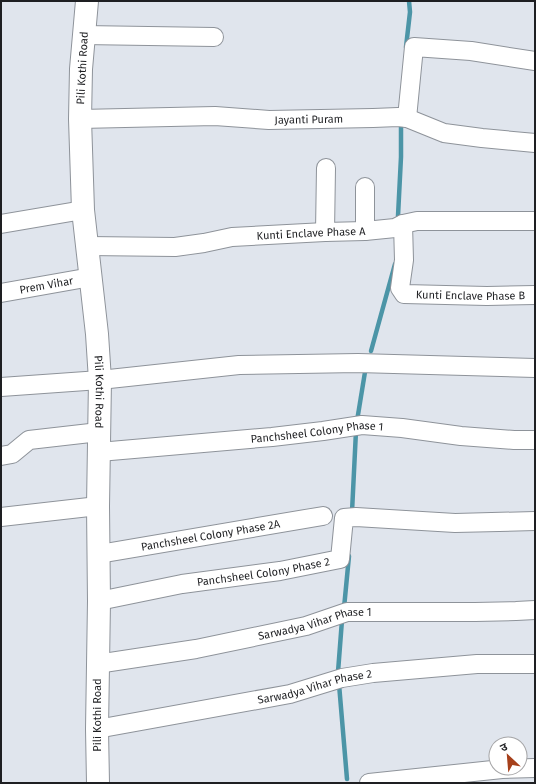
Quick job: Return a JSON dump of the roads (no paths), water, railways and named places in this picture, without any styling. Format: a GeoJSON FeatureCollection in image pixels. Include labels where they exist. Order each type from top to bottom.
{"type":"FeatureCollection","features":[{"type":"Feature","properties":{"kind":"street","name":"Pili Kothi Road"},"geometry":{"type":"LineString","coordinates":[[87,1],[83,35],[80,119],[83,210],[97,334],[100,380],[98,506],[99,601],[97,664],[98,783]]}},
{"type":"Feature","properties":{"kind":"street"},"geometry":{"type":"LineString","coordinates":[[83,35],[214,37]]}},
{"type":"Feature","properties":{"kind":"street"},"geometry":{"type":"LineString","coordinates":[[407,118],[414,47],[471,51],[535,61]]}},
{"type":"Feature","properties":{"kind":"street","name":"Jayanti Puram"},"geometry":{"type":"LineString","coordinates":[[80,119],[215,116],[269,120],[373,118],[398,116],[407,118],[444,133],[535,143]]}},
{"type":"Feature","properties":{"kind":"street"},"geometry":{"type":"LineString","coordinates":[[325,232],[326,168]]}},
{"type":"Feature","properties":{"kind":"street"},"geometry":{"type":"LineString","coordinates":[[365,187],[365,231]]}},
{"type":"Feature","properties":{"kind":"street"},"geometry":{"type":"LineString","coordinates":[[1,224],[83,210]]}},
{"type":"Feature","properties":{"kind":"street","name":"Kunti Enclave Phase A"},"geometry":{"type":"LineString","coordinates":[[87,246],[175,247],[232,237],[365,231],[395,228],[403,224],[417,221],[535,222]]}},
{"type":"Feature","properties":{"kind":"street","name":"Kunti Enclave Phase B"},"geometry":{"type":"LineString","coordinates":[[403,224],[404,260],[400,288],[404,294],[487,296],[535,295]]}},
{"type":"Feature","properties":{"kind":"street","name":"Prem Vihar"},"geometry":{"type":"LineString","coordinates":[[1,293],[91,278]]}},
{"type":"Feature","properties":{"kind":"street"},"geometry":{"type":"LineString","coordinates":[[1,387],[100,380],[239,365],[358,363],[535,368]]}},
{"type":"Feature","properties":{"kind":"street","name":"Panchsheel Colony Phase 1"},"geometry":{"type":"LineString","coordinates":[[1,456],[12,454],[29,440],[99,442],[272,437],[362,425],[402,428],[461,436],[535,440]]}},
{"type":"Feature","properties":{"kind":"street"},"geometry":{"type":"LineString","coordinates":[[1,517],[98,506]]}},
{"type":"Feature","properties":{"kind":"street","name":"Panchsheel Colony Phase 2A"},"geometry":{"type":"LineString","coordinates":[[99,554],[323,516]]}},
{"type":"Feature","properties":{"kind":"street","name":"Panchsheel Colony Phase 2"},"geometry":{"type":"LineString","coordinates":[[99,601],[182,584],[280,571],[340,559],[344,518],[356,517],[455,523],[535,522]]}},
{"type":"Feature","properties":{"kind":"street","name":"Sarwadya Vihar Phase 1"},"geometry":{"type":"LineString","coordinates":[[97,664],[196,649],[306,626],[347,612],[475,612],[535,610]]}},
{"type":"Feature","properties":{"kind":"street","name":"Sarwadya Vihar Phase 2"},"geometry":{"type":"LineString","coordinates":[[97,729],[290,694],[342,678],[373,673],[477,664],[535,664]]}},
{"type":"Feature","properties":{"kind":"street"},"geometry":{"type":"LineString","coordinates":[[369,783],[502,769],[535,768]]}},
{"type":"Feature","properties":{"kind":"waterway"},"geometry":{"type":"LineString","coordinates":[[406,47],[410,12],[409,1]]}},
{"type":"Feature","properties":{"kind":"waterway"},"geometry":{"type":"LineString","coordinates":[[398,216],[401,123]]}},
{"type":"Feature","properties":{"kind":"waterway"},"geometry":{"type":"LineString","coordinates":[[371,351],[395,264]]}},
{"type":"Feature","properties":{"kind":"waterway"},"geometry":{"type":"LineString","coordinates":[[357,421],[365,372]]}},
{"type":"Feature","properties":{"kind":"waterway"},"geometry":{"type":"LineString","coordinates":[[352,512],[356,431]]}},
{"type":"Feature","properties":{"kind":"waterway"},"geometry":{"type":"LineString","coordinates":[[344,608],[349,556]]}},
{"type":"Feature","properties":{"kind":"waterway"},"geometry":{"type":"LineString","coordinates":[[338,672],[342,620]]}},
{"type":"Feature","properties":{"kind":"waterway"},"geometry":{"type":"LineString","coordinates":[[339,684],[347,779]]}}]}
